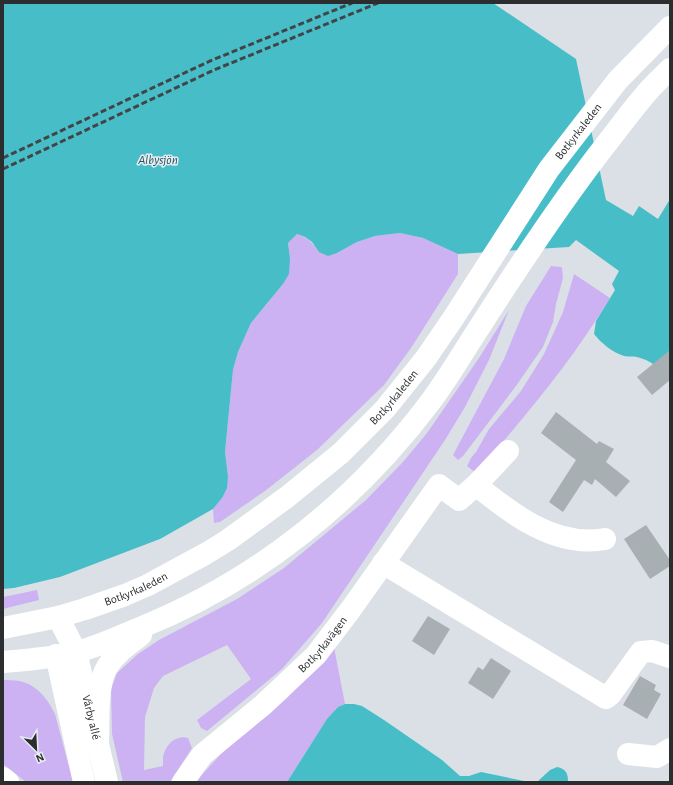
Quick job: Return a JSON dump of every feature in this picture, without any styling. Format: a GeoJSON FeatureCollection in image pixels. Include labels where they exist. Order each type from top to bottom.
{"type":"FeatureCollection","features":[{"type":"Feature","properties":{"kind":"main road","name":"Botkyrkaleden"},"geometry":{"type":"LineString","coordinates":[[3,628],[58,617],[85,609],[148,585],[228,540],[287,497],[341,453],[385,409],[408,381],[438,341],[549,169],[618,80],[670,27]]}},
{"type":"Feature","properties":{"kind":"main road"},"geometry":{"type":"LineString","coordinates":[[3,662],[66,653],[118,637],[207,598],[248,573],[296,539],[345,497],[380,462],[415,422],[453,369],[574,186],[645,94],[670,69]]}},
{"type":"Feature","properties":{"kind":"main road"},"geometry":{"type":"LineString","coordinates":[[508,451],[476,484],[504,508],[559,537],[583,541],[605,538]]}},
{"type":"Feature","properties":{"kind":"main road","name":"Botkyrkavägen"},"geometry":{"type":"LineString","coordinates":[[183,782],[202,755],[263,705],[316,655],[351,609],[439,485],[459,500],[476,484]]}},
{"type":"Feature","properties":{"kind":"main road"},"geometry":{"type":"LineString","coordinates":[[384,563],[606,698],[610,695],[640,652],[652,651],[670,657]]}},
{"type":"Feature","properties":{"kind":"main road"},"geometry":{"type":"LineString","coordinates":[[58,617],[66,653]]}},
{"type":"Feature","properties":{"kind":"main road"},"geometry":{"type":"LineString","coordinates":[[98,747],[101,684],[106,668],[121,650],[162,619]]}},
{"type":"Feature","properties":{"kind":"main road","name":"Vårby allé"},"geometry":{"type":"LineString","coordinates":[[66,653],[98,747],[107,782]]}},
{"type":"Feature","properties":{"kind":"main road","name":"Vårby allé"},"geometry":{"type":"LineString","coordinates":[[66,653],[84,782]]}},
{"type":"Feature","properties":{"kind":"main road"},"geometry":{"type":"LineString","coordinates":[[628,754],[657,757],[670,749]]}},
{"type":"Feature","properties":{"kind":"main road"},"geometry":{"type":"LineString","coordinates":[[3,778],[8,782]]}},
{"type":"Feature","properties":{"kind":"shaded area"},"geometry":{"type":"Polygon","coordinates":[[[400,233],[423,238],[458,254],[458,274],[411,348],[384,385],[317,450],[265,491],[220,522],[214,523],[213,509],[222,498],[228,476],[225,452],[233,370],[238,352],[251,323],[283,284],[290,258],[288,243],[297,234],[310,241],[319,252],[337,253],[357,242],[375,236],[400,233]]]}},
{"type":"Feature","properties":{"kind":"shaded area"},"geometry":{"type":"Polygon","coordinates":[[[551,266],[562,267],[563,278],[553,322],[543,347],[516,386],[463,456],[458,460],[453,455],[504,359],[526,306],[551,266]]]}},
{"type":"Feature","properties":{"kind":"shaded area"},"geometry":{"type":"Polygon","coordinates":[[[574,274],[610,298],[564,367],[476,473],[467,466],[489,429],[521,391],[544,354],[563,312],[574,274]]]}},
{"type":"Feature","properties":{"kind":"shaded area"},"geometry":{"type":"Polygon","coordinates":[[[509,310],[489,360],[465,407],[445,440],[322,623],[282,669],[207,731],[201,728],[197,720],[251,679],[227,645],[163,676],[154,688],[145,717],[144,770],[163,766],[163,757],[166,748],[175,739],[184,737],[188,738],[192,748],[170,782],[123,782],[112,734],[111,689],[117,673],[138,654],[159,640],[237,599],[284,568],[366,500],[403,462],[427,433],[479,358],[509,310]]]}},
{"type":"Feature","properties":{"kind":"shaded area"},"geometry":{"type":"Polygon","coordinates":[[[37,590],[39,600],[3,609],[3,597],[37,590]]]}},
{"type":"Feature","properties":{"kind":"shaded area"},"geometry":{"type":"Polygon","coordinates":[[[334,647],[345,704],[338,707],[326,721],[287,782],[195,782],[222,753],[286,699],[334,647]]]}},
{"type":"Feature","properties":{"kind":"shaded area"},"geometry":{"type":"Polygon","coordinates":[[[3,680],[19,681],[31,685],[41,693],[49,703],[55,714],[73,782],[26,782],[3,764],[3,680]]]}},
{"type":"Feature","properties":{"kind":"water","name":"Albysjön"},"geometry":{"type":"Polygon","coordinates":[[[3,3],[493,3],[576,59],[606,200],[633,216],[639,206],[658,219],[670,199],[670,380],[663,372],[642,358],[624,356],[611,350],[594,334],[596,321],[615,290],[612,284],[619,271],[576,240],[569,247],[458,254],[423,238],[400,233],[375,236],[357,242],[337,253],[328,256],[319,252],[312,242],[305,237],[297,234],[288,243],[290,258],[289,274],[283,284],[251,323],[238,352],[233,370],[225,452],[228,476],[227,488],[222,498],[213,509],[160,539],[60,577],[14,588],[3,589],[3,3]]]}},
{"type":"Feature","properties":{"kind":"water"},"geometry":{"type":"Polygon","coordinates":[[[345,704],[362,706],[442,760],[460,776],[469,776],[481,772],[529,782],[287,782],[327,719],[338,707],[345,704]]]}},
{"type":"Feature","properties":{"kind":"water"},"geometry":{"type":"Polygon","coordinates":[[[557,767],[566,772],[568,782],[537,782],[550,770],[557,767]]]}},
{"type":"Feature","properties":{"kind":"building"},"geometry":{"type":"Polygon","coordinates":[[[670,350],[670,380],[652,395],[637,377],[670,350]]]}},
{"type":"Feature","properties":{"kind":"building"},"geometry":{"type":"Polygon","coordinates":[[[556,412],[597,444],[599,441],[614,449],[606,462],[630,481],[616,497],[595,479],[592,485],[584,480],[563,512],[549,502],[576,460],[541,433],[556,412]]]}},
{"type":"Feature","properties":{"kind":"building"},"geometry":{"type":"Polygon","coordinates":[[[646,525],[670,560],[670,566],[650,579],[624,539],[646,525]]]}},
{"type":"Feature","properties":{"kind":"building"},"geometry":{"type":"Polygon","coordinates":[[[428,616],[450,629],[434,655],[412,641],[428,616]]]}},
{"type":"Feature","properties":{"kind":"building"},"geometry":{"type":"Polygon","coordinates":[[[491,658],[511,671],[493,699],[468,683],[478,667],[483,670],[491,658]]]}},
{"type":"Feature","properties":{"kind":"building"},"geometry":{"type":"Polygon","coordinates":[[[640,676],[656,685],[654,690],[661,694],[647,719],[623,705],[640,676]]]}},
{"type":"Feature","properties":{"kind":"railway"},"geometry":{"type":"LineString","coordinates":[[3,158],[210,61],[352,3]]}},
{"type":"Feature","properties":{"kind":"railway"},"geometry":{"type":"LineString","coordinates":[[3,169],[214,70],[378,3]]}}]}
